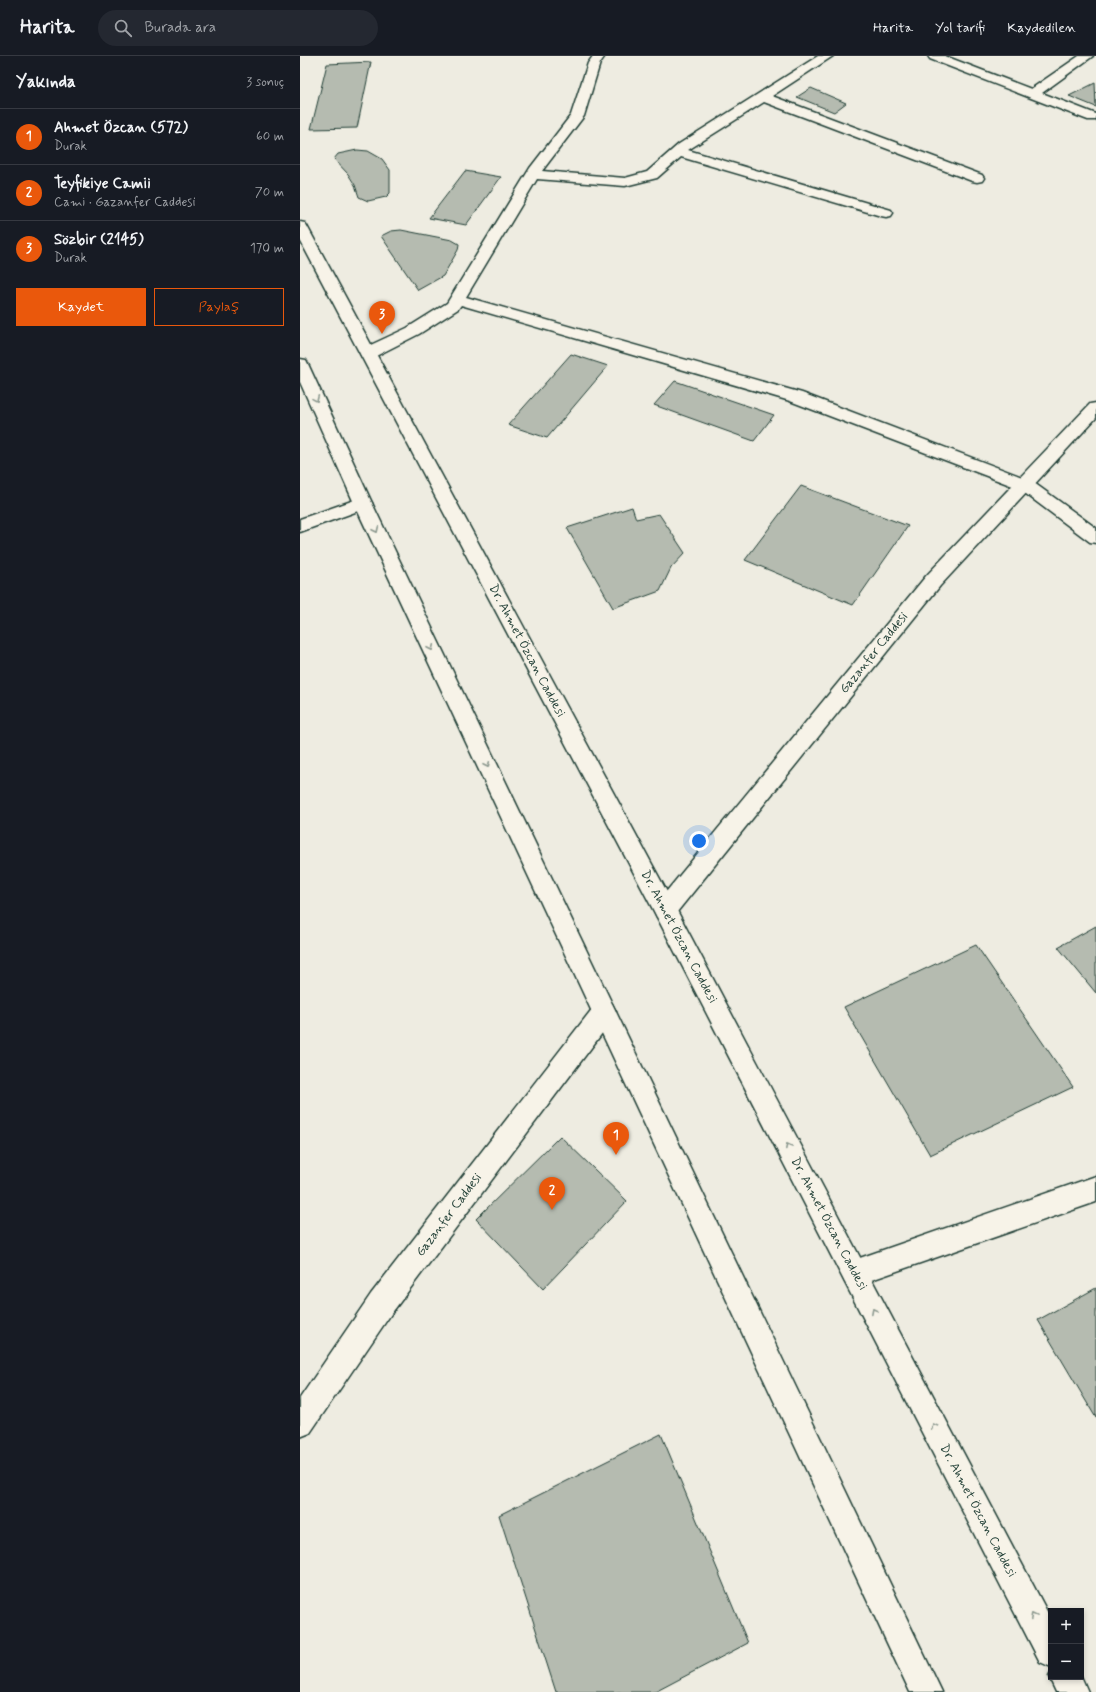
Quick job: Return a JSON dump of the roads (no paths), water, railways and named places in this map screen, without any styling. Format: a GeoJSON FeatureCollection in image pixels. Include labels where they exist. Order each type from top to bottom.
{"type":"FeatureCollection","features":[{"type":"Feature","properties":{"kind":"street"},"geometry":{"type":"LineString","coordinates":[[368,353],[420,327],[453,306],[533,175],[577,116],[594,62],[599,56]]}},
{"type":"Feature","properties":{"kind":"street"},"geometry":{"type":"LineString","coordinates":[[533,175],[625,182],[652,175],[679,152],[827,56]]}},
{"type":"Feature","properties":{"kind":"street"},"geometry":{"type":"LineString","coordinates":[[934,56],[1093,117]]}},
{"type":"Feature","properties":{"kind":"street"},"geometry":{"type":"LineString","coordinates":[[1032,94],[1087,56]]}},
{"type":"Feature","properties":{"kind":"street"},"geometry":{"type":"LineString","coordinates":[[762,98],[977,178]]}},
{"type":"Feature","properties":{"kind":"street"},"geometry":{"type":"LineString","coordinates":[[679,152],[886,212]]}},
{"type":"Feature","properties":{"kind":"street","name":"Dr. Ahmet Özcan Caddesi"},"geometry":{"type":"LineString","coordinates":[[300,226],[665,910],[1048,1645]]}},
{"type":"Feature","properties":{"kind":"street"},"geometry":{"type":"LineString","coordinates":[[457,299],[796,397],[1024,484],[1096,537]]}},
{"type":"Feature","properties":{"kind":"street"},"geometry":{"type":"LineString","coordinates":[[300,364],[363,503],[926,1692]]}},
{"type":"Feature","properties":{"kind":"street","name":"Gazanfer Caddesi"},"geometry":{"type":"LineString","coordinates":[[665,910],[933,581],[1096,408]]}},
{"type":"Feature","properties":{"kind":"street"},"geometry":{"type":"LineString","coordinates":[[300,526],[363,503]]}},
{"type":"Feature","properties":{"kind":"street","name":"Gazanfer Caddesi"},"geometry":{"type":"LineString","coordinates":[[300,1423],[381,1304],[604,1012]]}},
{"type":"Feature","properties":{"kind":"street"},"geometry":{"type":"LineString","coordinates":[[854,1273],[1096,1189]]}},
{"type":"Feature","properties":{"kind":"street"},"geometry":{"type":"LineString","coordinates":[[1066,1680],[1072,1692]]}},
{"type":"Feature","properties":{"kind":"place","name":"Sözbir (2145)"},"geometry":{"type":"Point","coordinates":[382,334]}},
{"type":"Feature","properties":{"kind":"place","name":"Ahmet Özcan (572)"},"geometry":{"type":"Point","coordinates":[616,1155]}},
{"type":"Feature","properties":{"kind":"place","name":"Teyfikiye Camii"},"geometry":{"type":"Point","coordinates":[552,1210]}}]}
